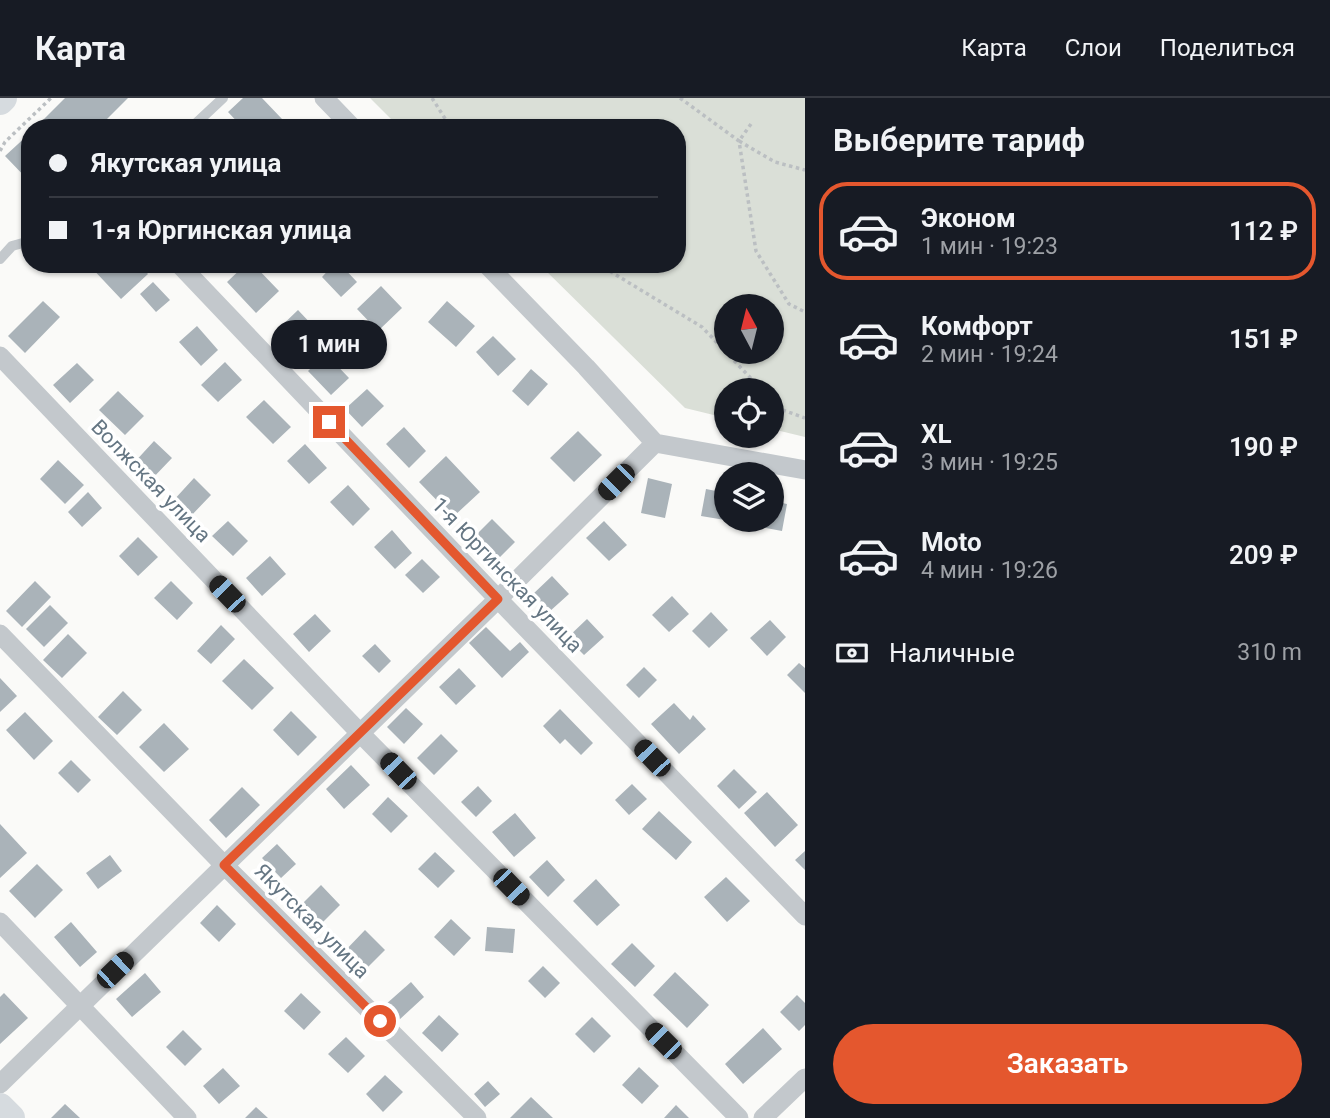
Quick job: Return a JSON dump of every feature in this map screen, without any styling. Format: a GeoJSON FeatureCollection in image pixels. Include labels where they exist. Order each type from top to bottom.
{"type":"FeatureCollection","features":[{"type":"Feature","properties":{"kind":"main road"},"geometry":{"type":"LineString","coordinates":[[0,1107],[11,1118]]}},
{"type":"Feature","properties":{"kind":"street"},"geometry":{"type":"LineString","coordinates":[[324,98],[344,119]]}},
{"type":"Feature","properties":{"kind":"street","name":"1-я Юргинская улица"},"geometry":{"type":"LineString","coordinates":[[188,273],[805,916]]}},
{"type":"Feature","properties":{"kind":"street"},"geometry":{"type":"LineString","coordinates":[[495,273],[655,443],[805,470]]}},
{"type":"Feature","properties":{"kind":"street","name":"Волжская улица"},"geometry":{"type":"LineString","coordinates":[[0,356],[360,733],[738,1118]]}},
{"type":"Feature","properties":{"kind":"street"},"geometry":{"type":"LineString","coordinates":[[0,1083],[655,443]]}},
{"type":"Feature","properties":{"kind":"street","name":"Якутская улица"},"geometry":{"type":"LineString","coordinates":[[0,634],[224,865],[477,1118]]}},
{"type":"Feature","properties":{"kind":"street"},"geometry":{"type":"LineString","coordinates":[[0,922],[187,1118]]}},
{"type":"Feature","properties":{"kind":"street"},"geometry":{"type":"LineString","coordinates":[[763,1118],[805,1078]]}},
{"type":"Feature","properties":{"kind":"lane"},"geometry":{"type":"LineString","coordinates":[[201,119],[223,98]]}},
{"type":"Feature","properties":{"kind":"lane"},"geometry":{"type":"LineString","coordinates":[[0,259],[12,246],[21,244]]}},
{"type":"Feature","properties":{"kind":"path"},"geometry":{"type":"LineString","coordinates":[[29,119],[51,98]]}},
{"type":"Feature","properties":{"kind":"path"},"geometry":{"type":"LineString","coordinates":[[432,98],[445,119]]}},
{"type":"Feature","properties":{"kind":"path"},"geometry":{"type":"LineString","coordinates":[[680,98],[739,141],[775,162],[805,170]]}},
{"type":"Feature","properties":{"kind":"path"},"geometry":{"type":"LineString","coordinates":[[751,124],[739,141],[756,251],[789,304],[805,312]]}},
{"type":"Feature","properties":{"kind":"path"},"geometry":{"type":"LineString","coordinates":[[0,151],[5,142],[21,127]]}},
{"type":"Feature","properties":{"kind":"path"},"geometry":{"type":"LineString","coordinates":[[613,273],[702,327],[751,378]]}},
{"type":"Feature","properties":{"kind":"path"},"geometry":{"type":"LineString","coordinates":[[784,410],[805,418]]}},
{"type":"Feature","properties":{"kind":"shaded area"},"geometry":{"type":"Polygon","coordinates":[[[370,98],[805,98],[805,437],[784,432],[784,378],[714,378],[714,415],[685,408],[548,273],[686,273],[686,119],[391,119],[370,98]]]}},
{"type":"Feature","properties":{"kind":"building"},"geometry":{"type":"Polygon","coordinates":[[[65,98],[128,98],[107,119],[44,119],[65,98]]]}},
{"type":"Feature","properties":{"kind":"building"},"geometry":{"type":"Polygon","coordinates":[[[243,98],[262,98],[282,119],[235,119],[228,112],[243,98]]]}},
{"type":"Feature","properties":{"kind":"building"},"geometry":{"type":"Polygon","coordinates":[[[21,141],[21,173],[5,156],[21,141]]]}},
{"type":"Feature","properties":{"kind":"building"},"geometry":{"type":"Polygon","coordinates":[[[96,273],[147,273],[148,274],[121,299],[96,273]]]}},
{"type":"Feature","properties":{"kind":"building"},"geometry":{"type":"Polygon","coordinates":[[[236,273],[262,273],[279,291],[256,313],[227,282],[236,273]]]}},
{"type":"Feature","properties":{"kind":"building"},"geometry":{"type":"Polygon","coordinates":[[[326,273],[348,273],[357,282],[341,297],[322,277],[326,273]]]}},
{"type":"Feature","properties":{"kind":"building"},"geometry":{"type":"Polygon","coordinates":[[[153,282],[170,300],[156,312],[140,294],[153,282]]]}},
{"type":"Feature","properties":{"kind":"building"},"geometry":{"type":"Polygon","coordinates":[[[381,286],[402,308],[378,331],[357,309],[381,286]]]}},
{"type":"Feature","properties":{"kind":"building"},"geometry":{"type":"Polygon","coordinates":[[[43,301],[60,317],[25,353],[8,336],[43,301]]]}},
{"type":"Feature","properties":{"kind":"building"},"geometry":{"type":"Polygon","coordinates":[[[447,301],[475,326],[456,347],[428,322],[447,301]]]}},
{"type":"Feature","properties":{"kind":"building"},"geometry":{"type":"Polygon","coordinates":[[[298,310],[315,328],[291,350],[274,333],[298,310]]]}},
{"type":"Feature","properties":{"kind":"building"},"geometry":{"type":"Polygon","coordinates":[[[197,326],[218,350],[201,366],[179,342],[197,326]]]}},
{"type":"Feature","properties":{"kind":"building"},"geometry":{"type":"Polygon","coordinates":[[[493,336],[516,359],[498,376],[476,352],[493,336]]]}},
{"type":"Feature","properties":{"kind":"building"},"geometry":{"type":"Polygon","coordinates":[[[326,354],[349,378],[331,395],[308,371],[326,354]]]}},
{"type":"Feature","properties":{"kind":"building"},"geometry":{"type":"Polygon","coordinates":[[[225,362],[242,380],[218,402],[201,385],[225,362]]]}},
{"type":"Feature","properties":{"kind":"building"},"geometry":{"type":"Polygon","coordinates":[[[77,363],[94,380],[70,403],[53,385],[77,363]]]}},
{"type":"Feature","properties":{"kind":"building"},"geometry":{"type":"Polygon","coordinates":[[[531,369],[548,384],[528,406],[512,391],[531,369]]]}},
{"type":"Feature","properties":{"kind":"building"},"geometry":{"type":"Polygon","coordinates":[[[367,389],[384,406],[362,427],[345,409],[367,389]]]}},
{"type":"Feature","properties":{"kind":"building"},"geometry":{"type":"Polygon","coordinates":[[[118,391],[144,416],[125,435],[99,410],[118,391]]]}},
{"type":"Feature","properties":{"kind":"building"},"geometry":{"type":"Polygon","coordinates":[[[264,400],[291,427],[273,444],[246,417],[264,400]]]}},
{"type":"Feature","properties":{"kind":"building"},"geometry":{"type":"Polygon","coordinates":[[[404,427],[426,451],[409,468],[386,444],[404,427]]]}},
{"type":"Feature","properties":{"kind":"building"},"geometry":{"type":"Polygon","coordinates":[[[578,431],[602,455],[574,482],[550,458],[578,431]]]}},
{"type":"Feature","properties":{"kind":"building"},"geometry":{"type":"Polygon","coordinates":[[[154,441],[172,458],[150,481],[132,465],[154,441]]]}},
{"type":"Feature","properties":{"kind":"building"},"geometry":{"type":"Polygon","coordinates":[[[305,444],[327,468],[309,484],[287,461],[305,444]]]}},
{"type":"Feature","properties":{"kind":"building"},"geometry":{"type":"Polygon","coordinates":[[[446,456],[480,492],[453,517],[419,482],[446,456]]]}},
{"type":"Feature","properties":{"kind":"building"},"geometry":{"type":"Polygon","coordinates":[[[58,460],[84,485],[65,504],[40,479],[58,460]]]}},
{"type":"Feature","properties":{"kind":"building"},"geometry":{"type":"Polygon","coordinates":[[[194,478],[211,495],[189,518],[172,502],[194,478]]]}},
{"type":"Feature","properties":{"kind":"building"},"geometry":{"type":"Polygon","coordinates":[[[648,478],[672,484],[665,518],[641,513],[648,478]]]}},
{"type":"Feature","properties":{"kind":"building"},"geometry":{"type":"Polygon","coordinates":[[[348,485],[370,509],[353,526],[330,502],[348,485]]]}},
{"type":"Feature","properties":{"kind":"building"},"geometry":{"type":"Polygon","coordinates":[[[706,489],[714,491],[714,518],[701,516],[706,489]]]}},
{"type":"Feature","properties":{"kind":"building"},"geometry":{"type":"Polygon","coordinates":[[[88,492],[102,508],[82,527],[68,512],[88,492]]]}},
{"type":"Feature","properties":{"kind":"building"},"geometry":{"type":"Polygon","coordinates":[[[492,519],[515,542],[497,560],[475,536],[492,519]]]}},
{"type":"Feature","properties":{"kind":"building"},"geometry":{"type":"Polygon","coordinates":[[[228,521],[248,541],[233,556],[212,536],[228,521]]]}},
{"type":"Feature","properties":{"kind":"building"},"geometry":{"type":"Polygon","coordinates":[[[604,521],[627,545],[609,561],[586,538],[604,521]]]}},
{"type":"Feature","properties":{"kind":"building"},"geometry":{"type":"Polygon","coordinates":[[[392,530],[412,553],[395,569],[374,547],[392,530]]]}},
{"type":"Feature","properties":{"kind":"building"},"geometry":{"type":"Polygon","coordinates":[[[138,537],[158,557],[138,576],[119,556],[138,537]]]}},
{"type":"Feature","properties":{"kind":"building"},"geometry":{"type":"Polygon","coordinates":[[[270,556],[286,574],[262,596],[246,578],[270,556]]]}},
{"type":"Feature","properties":{"kind":"building"},"geometry":{"type":"Polygon","coordinates":[[[422,559],[440,577],[423,593],[405,575],[422,559]]]}},
{"type":"Feature","properties":{"kind":"building"},"geometry":{"type":"Polygon","coordinates":[[[552,576],[569,594],[549,612],[532,595],[552,576]]]}},
{"type":"Feature","properties":{"kind":"building"},"geometry":{"type":"Polygon","coordinates":[[[35,581],[51,597],[22,627],[6,611],[35,581]]]}},
{"type":"Feature","properties":{"kind":"building"},"geometry":{"type":"Polygon","coordinates":[[[171,581],[193,603],[177,620],[154,598],[171,581]]]}},
{"type":"Feature","properties":{"kind":"building"},"geometry":{"type":"Polygon","coordinates":[[[672,596],[689,614],[669,632],[652,615],[672,596]]]}},
{"type":"Feature","properties":{"kind":"building"},"geometry":{"type":"Polygon","coordinates":[[[50,605],[68,623],[44,647],[26,629],[50,605]]]}},
{"type":"Feature","properties":{"kind":"building"},"geometry":{"type":"Polygon","coordinates":[[[711,612],[728,630],[709,648],[692,631],[711,612]]]}},
{"type":"Feature","properties":{"kind":"building"},"geometry":{"type":"Polygon","coordinates":[[[315,614],[331,631],[309,652],[293,634],[315,614]]]}},
{"type":"Feature","properties":{"kind":"building"},"geometry":{"type":"Polygon","coordinates":[[[587,619],[604,637],[584,655],[567,638],[587,619]]]}},
{"type":"Feature","properties":{"kind":"building"},"geometry":{"type":"Polygon","coordinates":[[[770,620],[786,637],[767,656],[750,638],[770,620]]]}},
{"type":"Feature","properties":{"kind":"building"},"geometry":{"type":"Polygon","coordinates":[[[221,625],[235,639],[211,664],[197,651],[221,625]]]}},
{"type":"Feature","properties":{"kind":"building"},"geometry":{"type":"Polygon","coordinates":[[[486,627],[510,651],[520,642],[529,652],[502,678],[469,643],[486,627]]]}},
{"type":"Feature","properties":{"kind":"building"},"geometry":{"type":"Polygon","coordinates":[[[68,634],[87,653],[62,678],[43,660],[68,634]]]}},
{"type":"Feature","properties":{"kind":"building"},"geometry":{"type":"Polygon","coordinates":[[[375,644],[391,661],[379,673],[362,656],[375,644]]]}},
{"type":"Feature","properties":{"kind":"building"},"geometry":{"type":"Polygon","coordinates":[[[244,659],[274,688],[252,710],[222,681],[244,659]]]}},
{"type":"Feature","properties":{"kind":"building"},"geometry":{"type":"Polygon","coordinates":[[[799,663],[805,668],[805,693],[787,675],[799,663]]]}},
{"type":"Feature","properties":{"kind":"building"},"geometry":{"type":"Polygon","coordinates":[[[644,667],[657,680],[639,698],[626,685],[644,667]]]}},
{"type":"Feature","properties":{"kind":"building"},"geometry":{"type":"Polygon","coordinates":[[[459,668],[476,686],[456,705],[439,687],[459,668]]]}},
{"type":"Feature","properties":{"kind":"building"},"geometry":{"type":"Polygon","coordinates":[[[0,678],[17,696],[0,712],[0,678]]]}},
{"type":"Feature","properties":{"kind":"building"},"geometry":{"type":"Polygon","coordinates":[[[123,691],[142,710],[117,735],[98,717],[123,691]]]}},
{"type":"Feature","properties":{"kind":"building"},"geometry":{"type":"Polygon","coordinates":[[[674,703],[690,720],[693,715],[706,729],[679,754],[651,724],[674,703]]]}},
{"type":"Feature","properties":{"kind":"building"},"geometry":{"type":"Polygon","coordinates":[[[406,708],[423,724],[404,744],[387,727],[406,708]]]}},
{"type":"Feature","properties":{"kind":"building"},"geometry":{"type":"Polygon","coordinates":[[[560,709],[593,743],[581,755],[565,739],[560,744],[543,726],[560,709]]]}},
{"type":"Feature","properties":{"kind":"building"},"geometry":{"type":"Polygon","coordinates":[[[291,711],[317,737],[298,756],[273,730],[291,711]]]}},
{"type":"Feature","properties":{"kind":"building"},"geometry":{"type":"Polygon","coordinates":[[[25,712],[53,741],[34,760],[6,730],[25,712]]]}},
{"type":"Feature","properties":{"kind":"building"},"geometry":{"type":"Polygon","coordinates":[[[164,723],[189,749],[164,772],[139,747],[164,723]]]}},
{"type":"Feature","properties":{"kind":"building"},"geometry":{"type":"Polygon","coordinates":[[[441,734],[458,751],[434,775],[417,758],[441,734]]]}},
{"type":"Feature","properties":{"kind":"building"},"geometry":{"type":"Polygon","coordinates":[[[71,760],[91,780],[78,793],[58,773],[71,760]]]}},
{"type":"Feature","properties":{"kind":"building"},"geometry":{"type":"Polygon","coordinates":[[[351,765],[370,785],[344,809],[326,789],[351,765]]]}},
{"type":"Feature","properties":{"kind":"building"},"geometry":{"type":"Polygon","coordinates":[[[734,769],[757,792],[739,809],[717,786],[734,769]]]}},
{"type":"Feature","properties":{"kind":"building"},"geometry":{"type":"Polygon","coordinates":[[[632,784],[647,799],[629,815],[615,800],[632,784]]]}},
{"type":"Feature","properties":{"kind":"building"},"geometry":{"type":"Polygon","coordinates":[[[478,786],[492,801],[476,817],[461,802],[478,786]]]}},
{"type":"Feature","properties":{"kind":"building"},"geometry":{"type":"Polygon","coordinates":[[[242,787],[260,805],[226,838],[209,820],[242,787]]]}},
{"type":"Feature","properties":{"kind":"building"},"geometry":{"type":"Polygon","coordinates":[[[767,792],[798,825],[775,847],[744,813],[767,792]]]}},
{"type":"Feature","properties":{"kind":"building"},"geometry":{"type":"Polygon","coordinates":[[[388,797],[408,816],[391,833],[372,814],[388,797]]]}},
{"type":"Feature","properties":{"kind":"building"},"geometry":{"type":"Polygon","coordinates":[[[659,811],[692,842],[676,860],[642,829],[659,811]]]}},
{"type":"Feature","properties":{"kind":"building"},"geometry":{"type":"Polygon","coordinates":[[[515,813],[536,838],[514,857],[492,832],[515,813]]]}},
{"type":"Feature","properties":{"kind":"building"},"geometry":{"type":"Polygon","coordinates":[[[0,824],[27,853],[0,878],[0,824]]]}},
{"type":"Feature","properties":{"kind":"building"},"geometry":{"type":"Polygon","coordinates":[[[277,844],[296,864],[281,878],[262,858],[277,844]]]}},
{"type":"Feature","properties":{"kind":"building"},"geometry":{"type":"Polygon","coordinates":[[[805,851],[805,870],[795,860],[805,851]]]}},
{"type":"Feature","properties":{"kind":"building"},"geometry":{"type":"Polygon","coordinates":[[[435,852],[455,871],[438,888],[418,869],[435,852]]]}},
{"type":"Feature","properties":{"kind":"building"},"geometry":{"type":"Polygon","coordinates":[[[110,855],[122,871],[98,889],[86,873],[110,855]]]}},
{"type":"Feature","properties":{"kind":"building"},"geometry":{"type":"Polygon","coordinates":[[[547,860],[565,880],[548,897],[529,877],[547,860]]]}},
{"type":"Feature","properties":{"kind":"building"},"geometry":{"type":"Polygon","coordinates":[[[37,864],[63,890],[35,918],[9,891],[37,864]]]}},
{"type":"Feature","properties":{"kind":"building"},"geometry":{"type":"Polygon","coordinates":[[[726,877],[750,901],[727,922],[704,897],[726,877]]]}},
{"type":"Feature","properties":{"kind":"building"},"geometry":{"type":"Polygon","coordinates":[[[596,879],[620,905],[597,926],[573,901],[596,879]]]}},
{"type":"Feature","properties":{"kind":"building"},"geometry":{"type":"Polygon","coordinates":[[[321,885],[340,905],[316,929],[297,909],[321,885]]]}},
{"type":"Feature","properties":{"kind":"building"},"geometry":{"type":"Polygon","coordinates":[[[217,905],[236,924],[219,942],[200,923],[217,905]]]}},
{"type":"Feature","properties":{"kind":"building"},"geometry":{"type":"Polygon","coordinates":[[[451,919],[471,938],[454,956],[434,937],[451,919]]]}},
{"type":"Feature","properties":{"kind":"building"},"geometry":{"type":"Polygon","coordinates":[[[71,922],[97,952],[80,967],[54,937],[71,922]]]}},
{"type":"Feature","properties":{"kind":"building"},"geometry":{"type":"Polygon","coordinates":[[[487,927],[515,929],[513,953],[485,951],[487,927]]]}},
{"type":"Feature","properties":{"kind":"building"},"geometry":{"type":"Polygon","coordinates":[[[365,930],[385,950],[361,974],[341,955],[365,930]]]}},
{"type":"Feature","properties":{"kind":"building"},"geometry":{"type":"Polygon","coordinates":[[[632,943],[655,966],[635,987],[611,964],[632,943]]]}},
{"type":"Feature","properties":{"kind":"building"},"geometry":{"type":"Polygon","coordinates":[[[543,966],[560,983],[545,998],[528,981],[543,966]]]}},
{"type":"Feature","properties":{"kind":"building"},"geometry":{"type":"Polygon","coordinates":[[[675,972],[709,1005],[687,1028],[653,995],[675,972]]]}},
{"type":"Feature","properties":{"kind":"building"},"geometry":{"type":"Polygon","coordinates":[[[145,973],[161,992],[132,1017],[116,999],[145,973]]]}},
{"type":"Feature","properties":{"kind":"building"},"geometry":{"type":"Polygon","coordinates":[[[411,982],[424,997],[399,1020],[385,1005],[411,982]]]}},
{"type":"Feature","properties":{"kind":"building"},"geometry":{"type":"Polygon","coordinates":[[[4,993],[28,1018],[0,1044],[0,997],[4,993]]]}},
{"type":"Feature","properties":{"kind":"building"},"geometry":{"type":"Polygon","coordinates":[[[301,993],[321,1012],[304,1030],[284,1011],[301,993]]]}},
{"type":"Feature","properties":{"kind":"building"},"geometry":{"type":"Polygon","coordinates":[[[797,995],[805,1003],[805,1025],[799,1031],[780,1012],[797,995]]]}},
{"type":"Feature","properties":{"kind":"building"},"geometry":{"type":"Polygon","coordinates":[[[439,1015],[459,1034],[442,1052],[422,1033],[439,1015]]]}},
{"type":"Feature","properties":{"kind":"building"},"geometry":{"type":"Polygon","coordinates":[[[592,1017],[611,1036],[594,1053],[575,1034],[592,1017]]]}},
{"type":"Feature","properties":{"kind":"building"},"geometry":{"type":"Polygon","coordinates":[[[763,1028],[782,1049],[743,1084],[725,1064],[763,1028]]]}},
{"type":"Feature","properties":{"kind":"building"},"geometry":{"type":"Polygon","coordinates":[[[183,1030],[202,1049],[185,1066],[166,1047],[183,1030]]]}},
{"type":"Feature","properties":{"kind":"building"},"geometry":{"type":"Polygon","coordinates":[[[346,1037],[365,1056],[348,1073],[328,1054],[346,1037]]]}},
{"type":"Feature","properties":{"kind":"building"},"geometry":{"type":"Polygon","coordinates":[[[639,1067],[659,1086],[642,1104],[622,1085],[639,1067]]]}},
{"type":"Feature","properties":{"kind":"building"},"geometry":{"type":"Polygon","coordinates":[[[223,1068],[240,1086],[219,1104],[203,1086],[223,1068]]]}},
{"type":"Feature","properties":{"kind":"building"},"geometry":{"type":"Polygon","coordinates":[[[385,1075],[403,1092],[383,1112],[366,1094],[385,1075]]]}},
{"type":"Feature","properties":{"kind":"building"},"geometry":{"type":"Polygon","coordinates":[[[488,1081],[500,1094],[485,1107],[474,1094],[488,1081]]]}},
{"type":"Feature","properties":{"kind":"building"},"geometry":{"type":"Polygon","coordinates":[[[531,1097],[553,1118],[510,1118],[531,1097]]]}},
{"type":"Feature","properties":{"kind":"building"},"geometry":{"type":"Polygon","coordinates":[[[65,1104],[80,1118],[51,1118],[65,1104]]]}},
{"type":"Feature","properties":{"kind":"building"},"geometry":{"type":"Polygon","coordinates":[[[676,1105],[689,1118],[664,1118],[676,1105]]]}},
{"type":"Feature","properties":{"kind":"building"},"geometry":{"type":"Polygon","coordinates":[[[256,1107],[268,1118],[245,1118],[256,1107]]]}},
{"type":"Feature","properties":{"kind":"route"},"geometry":{"type":"LineString","coordinates":[[329,422],[498,599],[224,865],[380,1021]]}}]}
